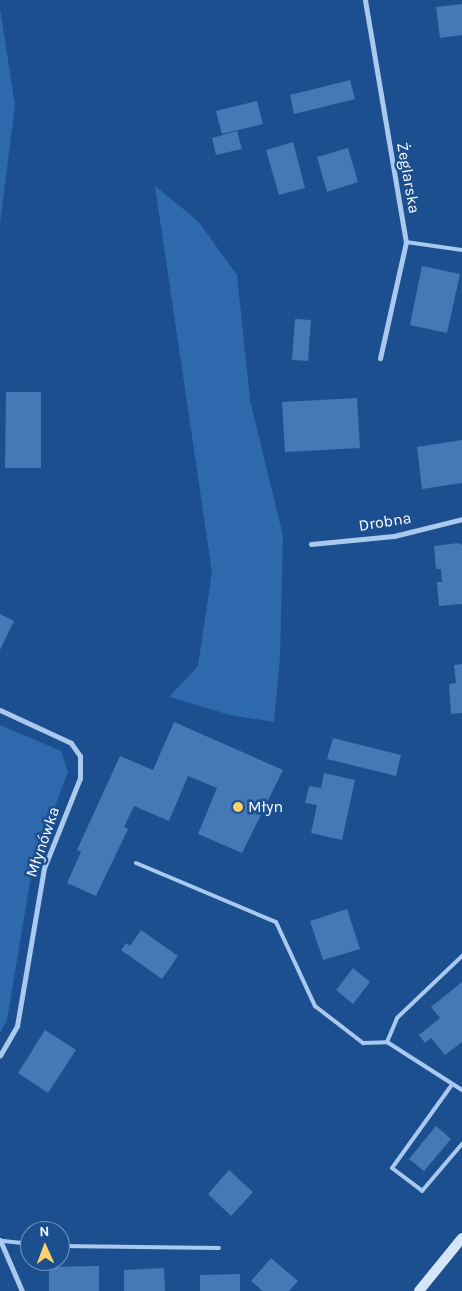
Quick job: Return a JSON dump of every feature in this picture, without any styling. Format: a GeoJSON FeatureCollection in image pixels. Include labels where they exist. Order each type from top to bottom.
{"type":"FeatureCollection","features":[{"type":"Feature","properties":{"kind":"street","name":"Żeglarska"},"geometry":{"type":"LineString","coordinates":[[365,0],[406,242],[380,358]]}},
{"type":"Feature","properties":{"kind":"street","name":"Drobna"},"geometry":{"type":"LineString","coordinates":[[311,544],[394,536],[462,519]]}},
{"type":"Feature","properties":{"kind":"street","name":"Młynówka"},"geometry":{"type":"LineString","coordinates":[[0,710],[71,743],[80,756],[80,778],[44,868],[17,1026],[0,1055]]}},
{"type":"Feature","properties":{"kind":"street"},"geometry":{"type":"LineString","coordinates":[[419,1291],[462,1238]]}},
{"type":"Feature","properties":{"kind":"street"},"geometry":{"type":"LineString","coordinates":[[1,1241],[22,1291]]}},
{"type":"Feature","properties":{"kind":"lane"},"geometry":{"type":"LineString","coordinates":[[406,242],[462,250]]}},
{"type":"Feature","properties":{"kind":"lane"},"geometry":{"type":"LineString","coordinates":[[136,862],[276,922],[316,1006],[364,1043],[387,1042],[451,1086],[462,1090]]}},
{"type":"Feature","properties":{"kind":"lane"},"geometry":{"type":"LineString","coordinates":[[387,1042],[397,1018],[462,956]]}},
{"type":"Feature","properties":{"kind":"lane"},"geometry":{"type":"LineString","coordinates":[[451,1086],[392,1168],[422,1191],[462,1144]]}},
{"type":"Feature","properties":{"kind":"lane"},"geometry":{"type":"LineString","coordinates":[[1,1241],[20,1243]]}},
{"type":"Feature","properties":{"kind":"lane"},"geometry":{"type":"LineString","coordinates":[[70,1246],[219,1248]]}},
{"type":"Feature","properties":{"kind":"shaded area"},"geometry":{"type":"Polygon","coordinates":[[[0,9],[15,105],[0,224],[0,9]]]}},
{"type":"Feature","properties":{"kind":"shaded area"},"geometry":{"type":"Polygon","coordinates":[[[155,186],[198,221],[237,275],[250,400],[283,536],[280,657],[274,722],[230,715],[169,697],[198,666],[212,572],[155,186]]]}},
{"type":"Feature","properties":{"kind":"shaded area"},"geometry":{"type":"Polygon","coordinates":[[[0,725],[61,751],[68,772],[33,864],[7,1020],[0,1033],[0,725]]]}},
{"type":"Feature","properties":{"kind":"building"},"geometry":{"type":"Polygon","coordinates":[[[462,4],[462,35],[440,38],[436,7],[462,4]]]}},
{"type":"Feature","properties":{"kind":"building"},"geometry":{"type":"Polygon","coordinates":[[[350,80],[355,99],[294,114],[290,95],[350,80]]]}},
{"type":"Feature","properties":{"kind":"building"},"geometry":{"type":"Polygon","coordinates":[[[257,101],[263,124],[222,134],[216,111],[257,101]]]}},
{"type":"Feature","properties":{"kind":"building"},"geometry":{"type":"Polygon","coordinates":[[[237,131],[242,149],[216,155],[212,138],[237,131]]]}},
{"type":"Feature","properties":{"kind":"building"},"geometry":{"type":"Polygon","coordinates":[[[293,142],[305,188],[279,195],[266,150],[293,142]]]}},
{"type":"Feature","properties":{"kind":"building"},"geometry":{"type":"Polygon","coordinates":[[[348,148],[358,182],[327,192],[317,157],[348,148]]]}},
{"type":"Feature","properties":{"kind":"building"},"geometry":{"type":"Polygon","coordinates":[[[422,266],[460,274],[447,333],[410,325],[422,266]]]}},
{"type":"Feature","properties":{"kind":"building"},"geometry":{"type":"Polygon","coordinates":[[[295,319],[311,320],[308,361],[292,360],[295,319]]]}},
{"type":"Feature","properties":{"kind":"building"},"geometry":{"type":"Polygon","coordinates":[[[6,392],[41,392],[41,468],[5,468],[6,392]]]}},
{"type":"Feature","properties":{"kind":"building"},"geometry":{"type":"Polygon","coordinates":[[[357,398],[360,448],[285,452],[282,402],[357,398]]]}},
{"type":"Feature","properties":{"kind":"building"},"geometry":{"type":"Polygon","coordinates":[[[462,440],[462,483],[422,489],[417,447],[462,440]]]}},
{"type":"Feature","properties":{"kind":"building"},"geometry":{"type":"Polygon","coordinates":[[[459,543],[462,545],[462,604],[439,606],[437,582],[442,582],[441,569],[436,569],[434,546],[459,543]]]}},
{"type":"Feature","properties":{"kind":"building"},"geometry":{"type":"Polygon","coordinates":[[[0,614],[14,621],[0,650],[0,614]]]}},
{"type":"Feature","properties":{"kind":"building"},"geometry":{"type":"Polygon","coordinates":[[[462,664],[462,713],[451,714],[449,684],[456,683],[454,665],[462,664]]]}},
{"type":"Feature","properties":{"kind":"building","name":"Młyn"},"geometry":{"type":"Polygon","coordinates":[[[174,722],[283,770],[242,853],[198,834],[217,788],[188,776],[169,821],[134,806],[124,827],[128,829],[96,896],[67,883],[81,852],[77,850],[120,756],[153,770],[174,722]]]}},
{"type":"Feature","properties":{"kind":"building"},"geometry":{"type":"Polygon","coordinates":[[[333,738],[401,755],[396,776],[327,759],[333,738]]]}},
{"type":"Feature","properties":{"kind":"building"},"geometry":{"type":"Polygon","coordinates":[[[324,773],[355,780],[342,840],[311,833],[317,805],[305,803],[309,786],[321,788],[324,773]]]}},
{"type":"Feature","properties":{"kind":"building"},"geometry":{"type":"Polygon","coordinates":[[[347,909],[360,949],[323,960],[310,921],[347,909]]]}},
{"type":"Feature","properties":{"kind":"building"},"geometry":{"type":"Polygon","coordinates":[[[141,930],[178,956],[162,979],[121,950],[126,943],[130,946],[141,930]]]}},
{"type":"Feature","properties":{"kind":"building"},"geometry":{"type":"Polygon","coordinates":[[[353,968],[370,982],[353,1004],[336,990],[353,968]]]}},
{"type":"Feature","properties":{"kind":"building"},"geometry":{"type":"Polygon","coordinates":[[[462,982],[462,1042],[445,1055],[431,1038],[425,1043],[419,1035],[440,1018],[431,1007],[462,982]]]}},
{"type":"Feature","properties":{"kind":"building"},"geometry":{"type":"Polygon","coordinates":[[[45,1030],[76,1050],[48,1093],[18,1073],[45,1030]]]}},
{"type":"Feature","properties":{"kind":"building"},"geometry":{"type":"Polygon","coordinates":[[[436,1126],[451,1139],[424,1171],[409,1159],[436,1126]]]}},
{"type":"Feature","properties":{"kind":"building"},"geometry":{"type":"Polygon","coordinates":[[[229,1170],[253,1192],[231,1216],[208,1194],[229,1170]]]}},
{"type":"Feature","properties":{"kind":"building"},"geometry":{"type":"Polygon","coordinates":[[[271,1258],[298,1281],[289,1291],[263,1291],[251,1281],[271,1258]]]}},
{"type":"Feature","properties":{"kind":"building"},"geometry":{"type":"Polygon","coordinates":[[[99,1266],[99,1291],[49,1291],[49,1271],[70,1271],[70,1267],[99,1266]]]}},
{"type":"Feature","properties":{"kind":"building"},"geometry":{"type":"Polygon","coordinates":[[[164,1268],[165,1291],[124,1291],[124,1270],[164,1268]]]}},
{"type":"Feature","properties":{"kind":"building"},"geometry":{"type":"Polygon","coordinates":[[[240,1274],[240,1291],[200,1291],[200,1275],[240,1274]]]}},
{"type":"Feature","properties":{"kind":"place","name":"Młyn"},"geometry":{"type":"Point","coordinates":[238,807]}}]}
